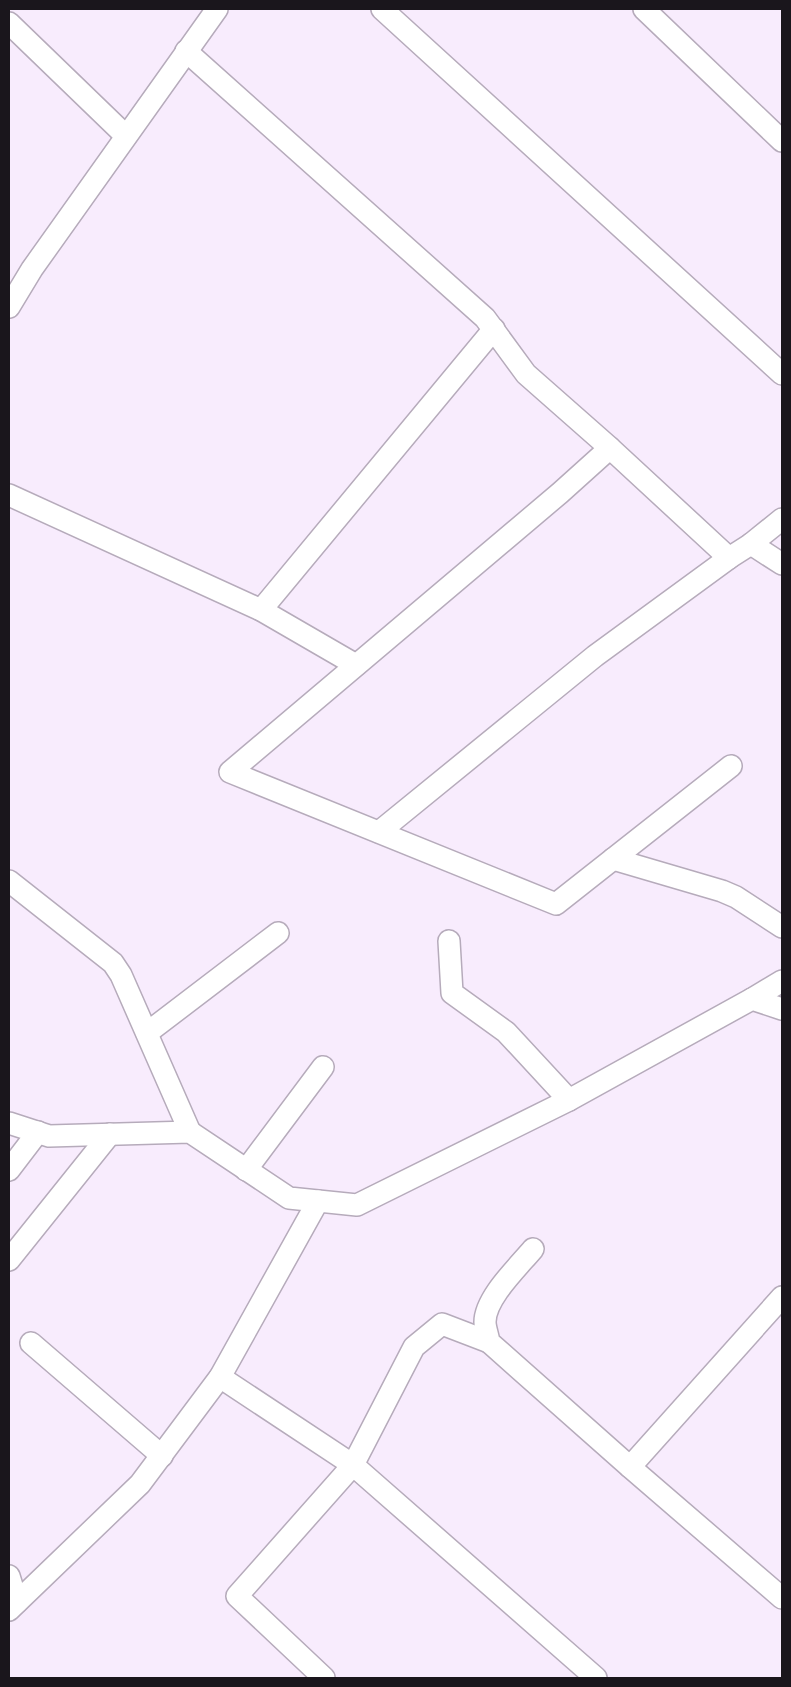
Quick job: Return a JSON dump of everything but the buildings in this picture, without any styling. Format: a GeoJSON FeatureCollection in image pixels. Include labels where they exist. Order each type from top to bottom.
{"type":"FeatureCollection","features":[{"type":"Feature","properties":{"kind":"street"},"geometry":{"type":"LineString","coordinates":[[9,307],[32,269],[217,9]]}},
{"type":"Feature","properties":{"kind":"street"},"geometry":{"type":"LineString","coordinates":[[382,9],[782,374]]}},
{"type":"Feature","properties":{"kind":"street"},"geometry":{"type":"LineString","coordinates":[[644,9],[782,141]]}},
{"type":"Feature","properties":{"kind":"street"},"geometry":{"type":"LineString","coordinates":[[9,23],[126,136]]}},
{"type":"Feature","properties":{"kind":"street"},"geometry":{"type":"LineString","coordinates":[[186,51],[478,312],[494,329],[526,374],[610,448],[729,558]]}},
{"type":"Feature","properties":{"kind":"street"},"geometry":{"type":"LineString","coordinates":[[261,610],[494,329]]}},
{"type":"Feature","properties":{"kind":"street"},"geometry":{"type":"LineString","coordinates":[[610,448],[560,494],[230,772],[556,904],[731,766]]}},
{"type":"Feature","properties":{"kind":"street"},"geometry":{"type":"LineString","coordinates":[[9,495],[261,610],[356,665]]}},
{"type":"Feature","properties":{"kind":"street"},"geometry":{"type":"LineString","coordinates":[[379,832],[595,656],[729,558],[752,544],[782,519]]}},
{"type":"Feature","properties":{"kind":"street"},"geometry":{"type":"LineString","coordinates":[[752,544],[782,564]]}},
{"type":"Feature","properties":{"kind":"street"},"geometry":{"type":"LineString","coordinates":[[613,859],[722,891],[736,897],[782,927]]}},
{"type":"Feature","properties":{"kind":"street"},"geometry":{"type":"LineString","coordinates":[[9,881],[113,964],[121,975],[190,1132],[289,1198],[357,1205],[569,1100],[782,981]]}},
{"type":"Feature","properties":{"kind":"street"},"geometry":{"type":"LineString","coordinates":[[147,1033],[278,933]]}},
{"type":"Feature","properties":{"kind":"street"},"geometry":{"type":"LineString","coordinates":[[449,941],[452,992],[506,1032],[569,1100]]}},
{"type":"Feature","properties":{"kind":"street"},"geometry":{"type":"LineString","coordinates":[[752,999],[782,1009]]}},
{"type":"Feature","properties":{"kind":"street"},"geometry":{"type":"LineString","coordinates":[[246,1170],[323,1067]]}},
{"type":"Feature","properties":{"kind":"street"},"geometry":{"type":"LineString","coordinates":[[9,1124],[49,1136],[190,1132]]}},
{"type":"Feature","properties":{"kind":"street"},"geometry":{"type":"LineString","coordinates":[[9,1170],[38,1132]]}},
{"type":"Feature","properties":{"kind":"street"},"geometry":{"type":"LineString","coordinates":[[9,1260],[110,1134]]}},
{"type":"Feature","properties":{"kind":"street"},"geometry":{"type":"LineString","coordinates":[[13,1606],[140,1484],[162,1456],[220,1377],[318,1201]]}},
{"type":"Feature","properties":{"kind":"street"},"geometry":{"type":"LineString","coordinates":[[489,1342],[485,1322],[489,1306],[497,1293],[533,1250]]}},
{"type":"Feature","properties":{"kind":"street"},"geometry":{"type":"LineString","coordinates":[[630,1467],[782,1297]]}},
{"type":"Feature","properties":{"kind":"street"},"geometry":{"type":"LineString","coordinates":[[324,1678],[237,1596],[353,1465],[414,1347],[442,1324],[489,1342],[630,1467],[778,1586]]}},
{"type":"Feature","properties":{"kind":"street"},"geometry":{"type":"LineString","coordinates":[[31,1343],[162,1456]]}},
{"type":"Feature","properties":{"kind":"street"},"geometry":{"type":"LineString","coordinates":[[220,1377],[353,1465],[596,1678]]}},
{"type":"Feature","properties":{"kind":"street"},"geometry":{"type":"LineString","coordinates":[[9,1576],[13,1606]]}}]}
